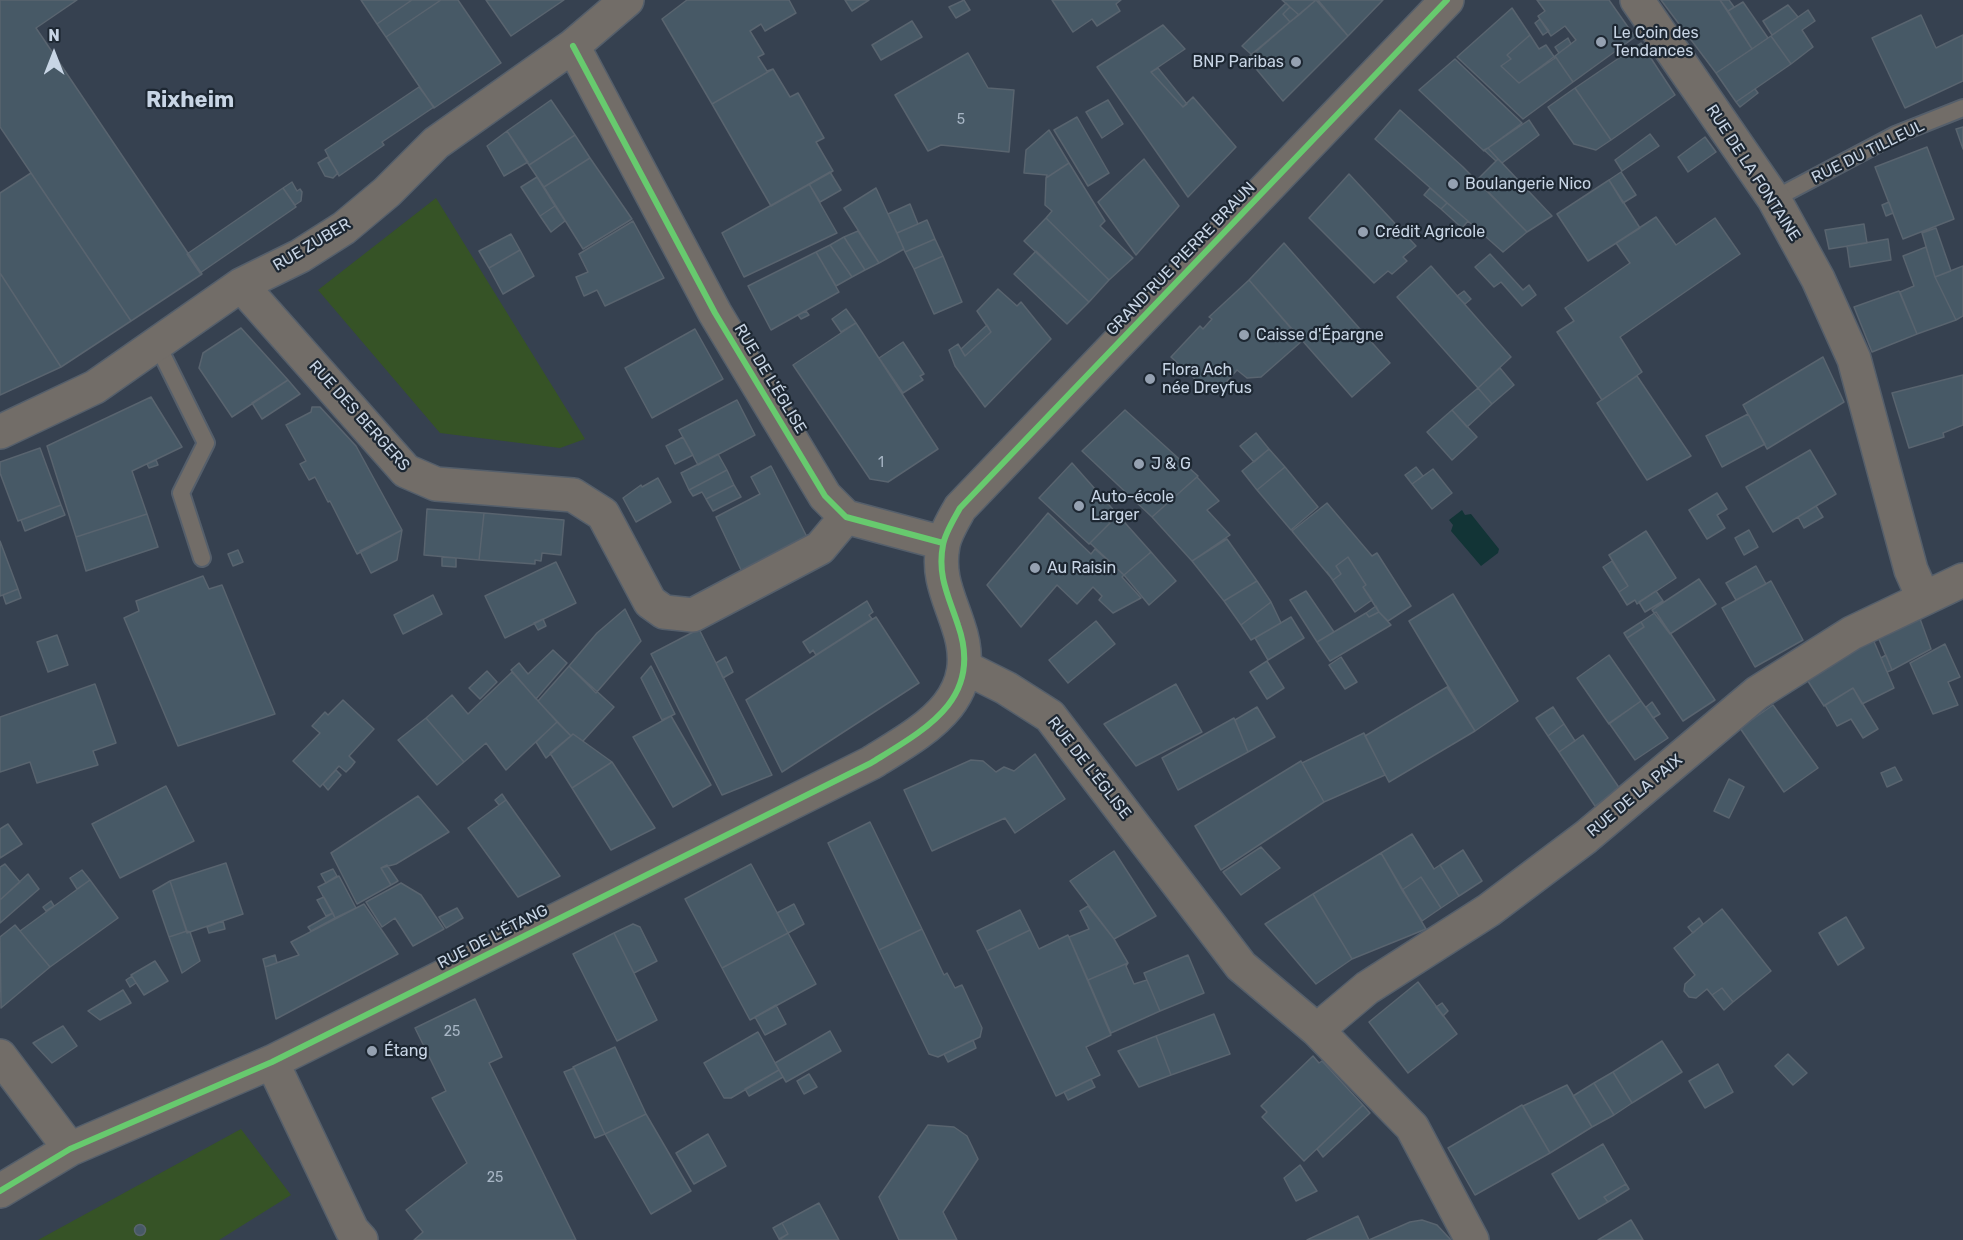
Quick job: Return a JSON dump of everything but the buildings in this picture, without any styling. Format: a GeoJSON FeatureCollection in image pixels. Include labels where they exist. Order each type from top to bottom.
{"type":"FeatureCollection","features":[{"type":"Feature","properties":{"kind":"street","name":"RUE ZUBER"},"geometry":{"type":"LineString","coordinates":[[0,432],[95,387],[242,285],[300,256],[344,228],[387,192],[436,143],[573,46],[627,0]]}},
{"type":"Feature","properties":{"kind":"street","name":"GRAND'RUE PIERRE BRAUN"},"geometry":{"type":"LineString","coordinates":[[943,543],[960,508],[1447,0]]}},
{"type":"Feature","properties":{"kind":"street","name":"RUE DE LA FONTAINE"},"geometry":{"type":"LineString","coordinates":[[1637,0],[1774,199],[1818,279],[1854,359],[1911,570],[1923,597]]}},
{"type":"Feature","properties":{"kind":"street","name":"RUE DE L'ÉGLISE"},"geometry":{"type":"LineString","coordinates":[[573,46],[715,313],[825,496],[846,517]]}},
{"type":"Feature","properties":{"kind":"street","name":"RUE DES BERGERS"},"geometry":{"type":"LineString","coordinates":[[242,285],[406,471],[436,484],[573,495],[603,514],[650,602],[664,612],[693,615],[820,548],[846,517]]}},
{"type":"Feature","properties":{"kind":"street"},"geometry":{"type":"LineString","coordinates":[[846,517],[943,543],[941,570],[945,594],[958,624],[966,668]]}},
{"type":"Feature","properties":{"kind":"street","name":"RUE DE LA PAIX"},"geometry":{"type":"LineString","coordinates":[[1317,1030],[1367,988],[1489,910],[1586,837],[1757,693],[1852,633],[1923,597],[1963,580]]}},
{"type":"Feature","properties":{"kind":"street","name":"RUE DE L'ÉGLISE"},"geometry":{"type":"LineString","coordinates":[[966,668],[1006,688],[1050,716],[1241,966],[1317,1030],[1412,1127],[1472,1240]]}},
{"type":"Feature","properties":{"kind":"street","name":"RUE DE L'ÉTANG"},"geometry":{"type":"LineString","coordinates":[[0,1191],[70,1149],[272,1062],[871,763],[925,730],[955,698],[966,668]]}},
{"type":"Feature","properties":{"kind":"street"},"geometry":{"type":"LineString","coordinates":[[0,1056],[70,1149]]}},
{"type":"Feature","properties":{"kind":"street"},"geometry":{"type":"LineString","coordinates":[[272,1062],[352,1230],[361,1240]]}},
{"type":"Feature","properties":{"kind":"lane","name":"RUE DU TILLEUL"},"geometry":{"type":"LineString","coordinates":[[1774,199],[1895,135],[1963,108]]}},
{"type":"Feature","properties":{"kind":"lane"},"geometry":{"type":"LineString","coordinates":[[157,344],[206,443],[181,493],[202,558]]}},
{"type":"Feature","properties":{"kind":"green space"},"geometry":{"type":"Polygon","coordinates":[[[436,198],[585,439],[560,448],[440,433],[318,290],[436,198]]]}},
{"type":"Feature","properties":{"kind":"green space"},"geometry":{"type":"Polygon","coordinates":[[[241,1129],[291,1195],[219,1240],[38,1240],[241,1129]]]}},
{"type":"Feature","properties":{"kind":"shaded area"},"geometry":{"type":"Polygon","coordinates":[[[1462,510],[1465,515],[1471,514],[1499,549],[1498,553],[1481,566],[1451,531],[1453,525],[1449,520],[1462,510]]]}},
{"type":"Feature","properties":{"kind":"cycle path"},"geometry":{"type":"LineString","coordinates":[[0,1191],[70,1149],[272,1062],[871,763],[930,724],[945,709],[956,692],[963,673],[964,651],[945,586],[942,567],[944,540],[960,508],[1447,0]]}},
{"type":"Feature","properties":{"kind":"cycle path"},"geometry":{"type":"LineString","coordinates":[[573,46],[715,313],[825,496],[846,517],[943,543]]}},
{"type":"Feature","properties":{"kind":"place","name":"Le Coin des Tendances"},"geometry":{"type":"Point","coordinates":[1601,42]}},
{"type":"Feature","properties":{"kind":"place","name":"BNP Paribas"},"geometry":{"type":"Point","coordinates":[1296,62]}},
{"type":"Feature","properties":{"kind":"place","name":"Boulangerie Nico"},"geometry":{"type":"Point","coordinates":[1453,184]}},
{"type":"Feature","properties":{"kind":"place","name":"Crédit Agricole"},"geometry":{"type":"Point","coordinates":[1363,232]}},
{"type":"Feature","properties":{"kind":"place","name":"Caisse d'Épargne"},"geometry":{"type":"Point","coordinates":[1244,335]}},
{"type":"Feature","properties":{"kind":"place","name":"Flora Ach née Dreyfus"},"geometry":{"type":"Point","coordinates":[1150,379]}},
{"type":"Feature","properties":{"kind":"place","name":"J & G"},"geometry":{"type":"Point","coordinates":[1139,464]}},
{"type":"Feature","properties":{"kind":"place","name":"Auto-école Larger"},"geometry":{"type":"Point","coordinates":[1079,506]}},
{"type":"Feature","properties":{"kind":"place","name":"Au Raisin"},"geometry":{"type":"Point","coordinates":[1035,568]}},
{"type":"Feature","properties":{"kind":"place","name":"Étang"},"geometry":{"type":"Point","coordinates":[372,1051]}},
{"type":"Feature","properties":{"kind":"district","name":"Rixheim"},"geometry":{"type":"Point","coordinates":[190,101]}}]}
